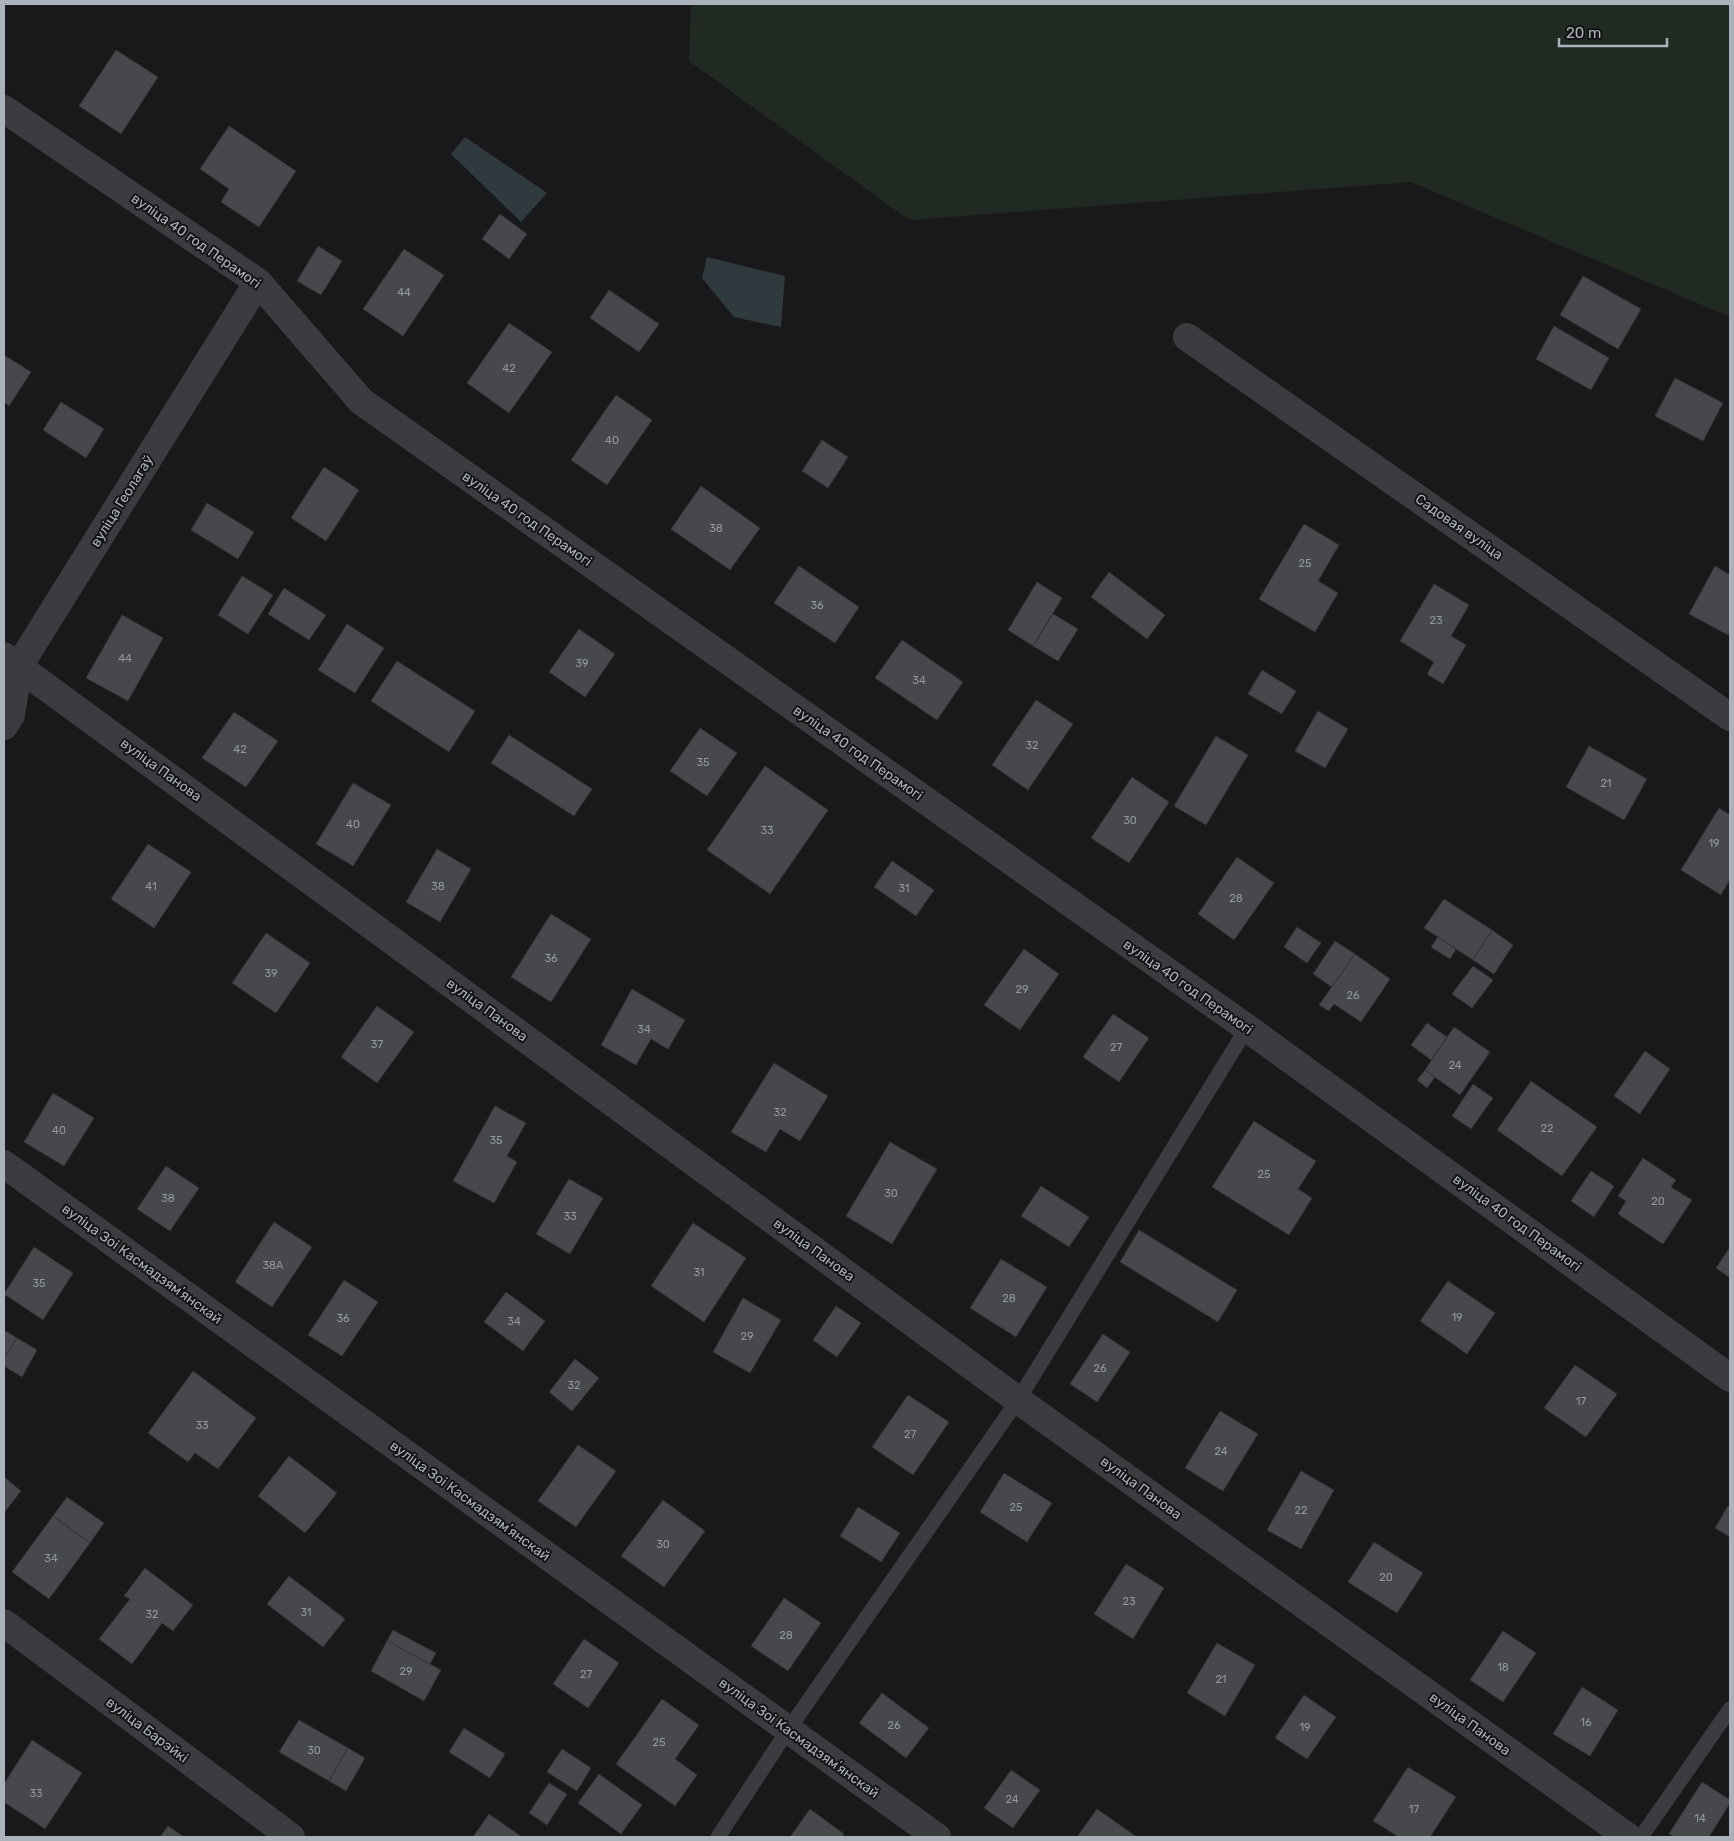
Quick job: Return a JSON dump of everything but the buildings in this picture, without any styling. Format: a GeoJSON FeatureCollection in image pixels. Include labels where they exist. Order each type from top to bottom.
{"type":"FeatureCollection","features":[{"type":"Feature","properties":{"kind":"street","name":"вуліца 40 год Перамогі"},"geometry":{"type":"LineString","coordinates":[[4,109],[258,282],[361,401],[1247,1028],[1730,1378]]}},
{"type":"Feature","properties":{"kind":"street","name":"вуліца Геолагаў"},"geometry":{"type":"LineString","coordinates":[[4,726],[11,715],[12,661],[258,282]]}},
{"type":"Feature","properties":{"kind":"street","name":"Садовая вуліца"},"geometry":{"type":"LineString","coordinates":[[1187,337],[1730,717]]}},
{"type":"Feature","properties":{"kind":"street","name":"вуліца Панова"},"geometry":{"type":"LineString","coordinates":[[12,661],[1018,1400],[1628,1837]]}},
{"type":"Feature","properties":{"kind":"street","name":"вуліца Зоі Касмадзямʼянскай"},"geometry":{"type":"LineString","coordinates":[[4,1164],[937,1837]]}},
{"type":"Feature","properties":{"kind":"street","name":"вуліца Барэйкі"},"geometry":{"type":"LineString","coordinates":[[4,1623],[290,1837]]}},
{"type":"Feature","properties":{"kind":"lane"},"geometry":{"type":"LineString","coordinates":[[718,1837],[788,1730],[1018,1400],[1247,1028]]}},
{"type":"Feature","properties":{"kind":"lane"},"geometry":{"type":"LineString","coordinates":[[1641,1837],[1730,1709]]}},
{"type":"Feature","properties":{"kind":"shaded area"},"geometry":{"type":"Polygon","coordinates":[[[691,4],[1730,4],[1730,317],[1411,182],[909,220],[689,61],[691,4]]]}},
{"type":"Feature","properties":{"kind":"shaded area"},"geometry":{"type":"Polygon","coordinates":[[[465,137],[547,193],[521,222],[451,154],[465,137]]]}},
{"type":"Feature","properties":{"kind":"shaded area"},"geometry":{"type":"Polygon","coordinates":[[[707,257],[785,276],[781,327],[734,317],[702,278],[707,257]]]}}]}
